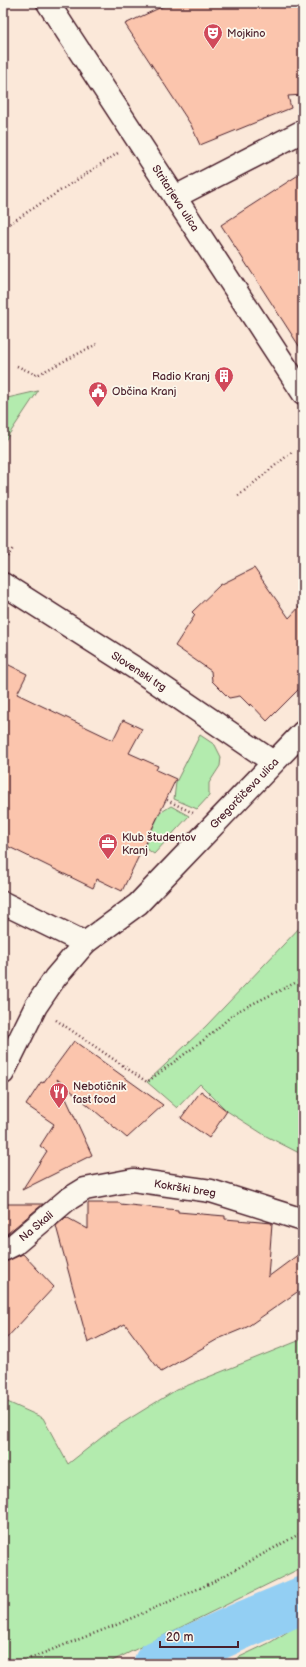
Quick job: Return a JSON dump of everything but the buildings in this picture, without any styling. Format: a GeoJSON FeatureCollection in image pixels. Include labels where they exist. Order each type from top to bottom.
{"type":"FeatureCollection","features":[{"type":"Feature","properties":{"kind":"street","name":"Stritarjeva ulica"},"geometry":{"type":"LineString","coordinates":[[48,3],[303,393]]}},
{"type":"Feature","properties":{"kind":"street"},"geometry":{"type":"LineString","coordinates":[[175,197],[303,132]]}},
{"type":"Feature","properties":{"kind":"street","name":"Slovenski trg"},"geometry":{"type":"LineString","coordinates":[[3,584],[138,670],[273,762]]}},
{"type":"Feature","properties":{"kind":"street","name":"Gregorčičeva ulica"},"geometry":{"type":"LineString","coordinates":[[3,1072],[36,1006],[54,978],[85,942],[138,904],[303,732]]}},
{"type":"Feature","properties":{"kind":"street"},"geometry":{"type":"LineString","coordinates":[[3,903],[85,942]]}},
{"type":"Feature","properties":{"kind":"street","name":"Kokrški breg"},"geometry":{"type":"LineString","coordinates":[[67,1200],[85,1189],[133,1180],[211,1190],[303,1220]]}},
{"type":"Feature","properties":{"kind":"street","name":"Na Skali"},"geometry":{"type":"LineString","coordinates":[[3,1250],[15,1244],[67,1200]]}},
{"type":"Feature","properties":{"kind":"path"},"geometry":{"type":"LineString","coordinates":[[3,228],[123,150]]}},
{"type":"Feature","properties":{"kind":"path"},"geometry":{"type":"LineString","coordinates":[[17,366],[37,375],[97,344]]}},
{"type":"Feature","properties":{"kind":"path"},"geometry":{"type":"LineString","coordinates":[[238,496],[293,451]]}},
{"type":"Feature","properties":{"kind":"path"},"geometry":{"type":"LineString","coordinates":[[3,564],[14,547]]}},
{"type":"Feature","properties":{"kind":"path"},"geometry":{"type":"LineString","coordinates":[[167,800],[198,816]]}},
{"type":"Feature","properties":{"kind":"path"},"geometry":{"type":"LineString","coordinates":[[36,1006],[147,1082],[205,1039],[236,1012],[303,979]]}},
{"type":"Feature","properties":{"kind":"path"},"geometry":{"type":"LineString","coordinates":[[15,1664],[116,1625],[209,1584],[303,1532]]}},
{"type":"Feature","properties":{"kind":"green space"},"geometry":{"type":"Polygon","coordinates":[[[38,391],[4,442],[3,399],[38,391]]]}},
{"type":"Feature","properties":{"kind":"green space"},"geometry":{"type":"Polygon","coordinates":[[[200,735],[215,745],[221,757],[220,766],[209,783],[209,796],[197,809],[174,799],[176,782],[200,735]]]}},
{"type":"Feature","properties":{"kind":"green space"},"geometry":{"type":"Polygon","coordinates":[[[171,806],[189,816],[154,854],[144,847],[160,813],[171,806]]]}},
{"type":"Feature","properties":{"kind":"green space"},"geometry":{"type":"Polygon","coordinates":[[[303,924],[303,1155],[266,1136],[227,1111],[200,1084],[177,1108],[147,1082],[206,1026],[303,924]]]}},
{"type":"Feature","properties":{"kind":"green space"},"geometry":{"type":"Polygon","coordinates":[[[303,1339],[303,1567],[106,1664],[3,1664],[3,1400],[43,1418],[68,1464],[111,1430],[176,1390],[303,1339]]]}},
{"type":"Feature","properties":{"kind":"green space"},"geometry":{"type":"Polygon","coordinates":[[[303,1622],[303,1664],[225,1664],[271,1642],[303,1622]]]}},
{"type":"Feature","properties":{"kind":"waterway"},"geometry":{"type":"LineString","coordinates":[[157,1664],[303,1600]]}},
{"type":"Feature","properties":{"kind":"place","name":"Mojkino"},"geometry":{"type":"Point","coordinates":[213,50]}},
{"type":"Feature","properties":{"kind":"place","name":"Radio Kranj"},"geometry":{"type":"Point","coordinates":[224,393]}},
{"type":"Feature","properties":{"kind":"place","name":"Občina Kranj"},"geometry":{"type":"Point","coordinates":[98,408]}},
{"type":"Feature","properties":{"kind":"place","name":"Klub študentov Kranj"},"geometry":{"type":"Point","coordinates":[108,860]}},
{"type":"Feature","properties":{"kind":"place","name":"Nebotičnik fast food"},"geometry":{"type":"Point","coordinates":[59,1109]}}]}
